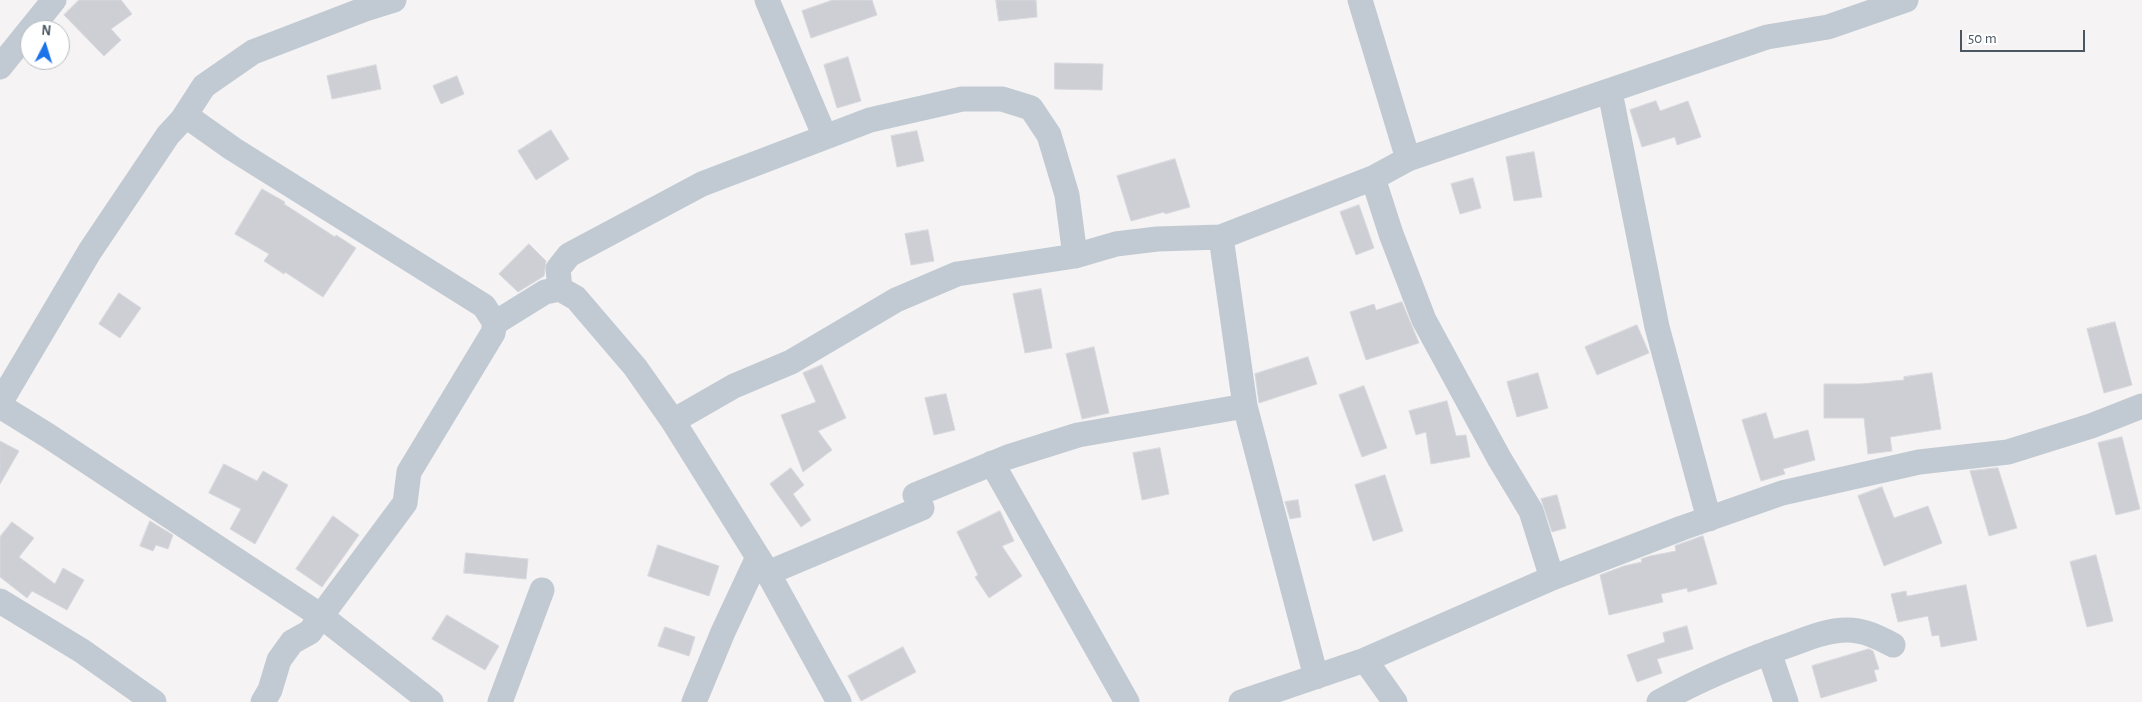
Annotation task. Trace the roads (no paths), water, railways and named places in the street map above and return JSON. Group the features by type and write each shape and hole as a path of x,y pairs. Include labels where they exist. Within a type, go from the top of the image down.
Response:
{"street":[{"path":"0,67 54,0"},
{"path":"0,402 90,251 168,135 182,120 204,86 253,52 338,9 394,0"},
{"path":"767,0 825,137"},
{"path":"1360,0 1408,159"},
{"path":"673,422 734,386 791,362 896,300 957,274 1075,256 1116,244 1157,240 1221,238 1373,178 1408,159 1610,92 1767,37 1828,27 1906,0"},
{"path":"1610,92 1657,327 1709,519"},
{"path":"560,289 558,269 569,255 702,184 870,120 962,99 1002,99 1031,108 1049,135 1067,195 1075,256"},
{"path":"182,120 192,120 233,149 484,306 495,322 493,333 408,472 405,503 310,632 292,642 279,660 270,690 263,702"},
{"path":"1373,178 1391,234 1424,320 1499,458 1531,511 1552,578"},
{"path":"1221,238 1246,406 1316,677"},
{"path":"495,322 545,292 560,289 576,298 635,367 673,422 763,565 839,702"},
{"path":"0,406 64,446 321,616 431,702"},
{"path":"694,702 722,632 763,565 918,501 992,463 1078,435 1246,406"},
{"path":"1241,702 1365,660 1552,578 1782,493 1919,462 2008,452 2091,426 2142,406"},
{"path":"992,463 1127,702"},
{"path":"500,702 542,590"},
{"path":"0,601 82,651 154,702"},
{"path":"1659,702 1769,652 1820,634 1846,630 1872,634 1893,645"},
{"path":"1769,652 1786,702"},
{"path":"1365,660 1395,702"}]}
